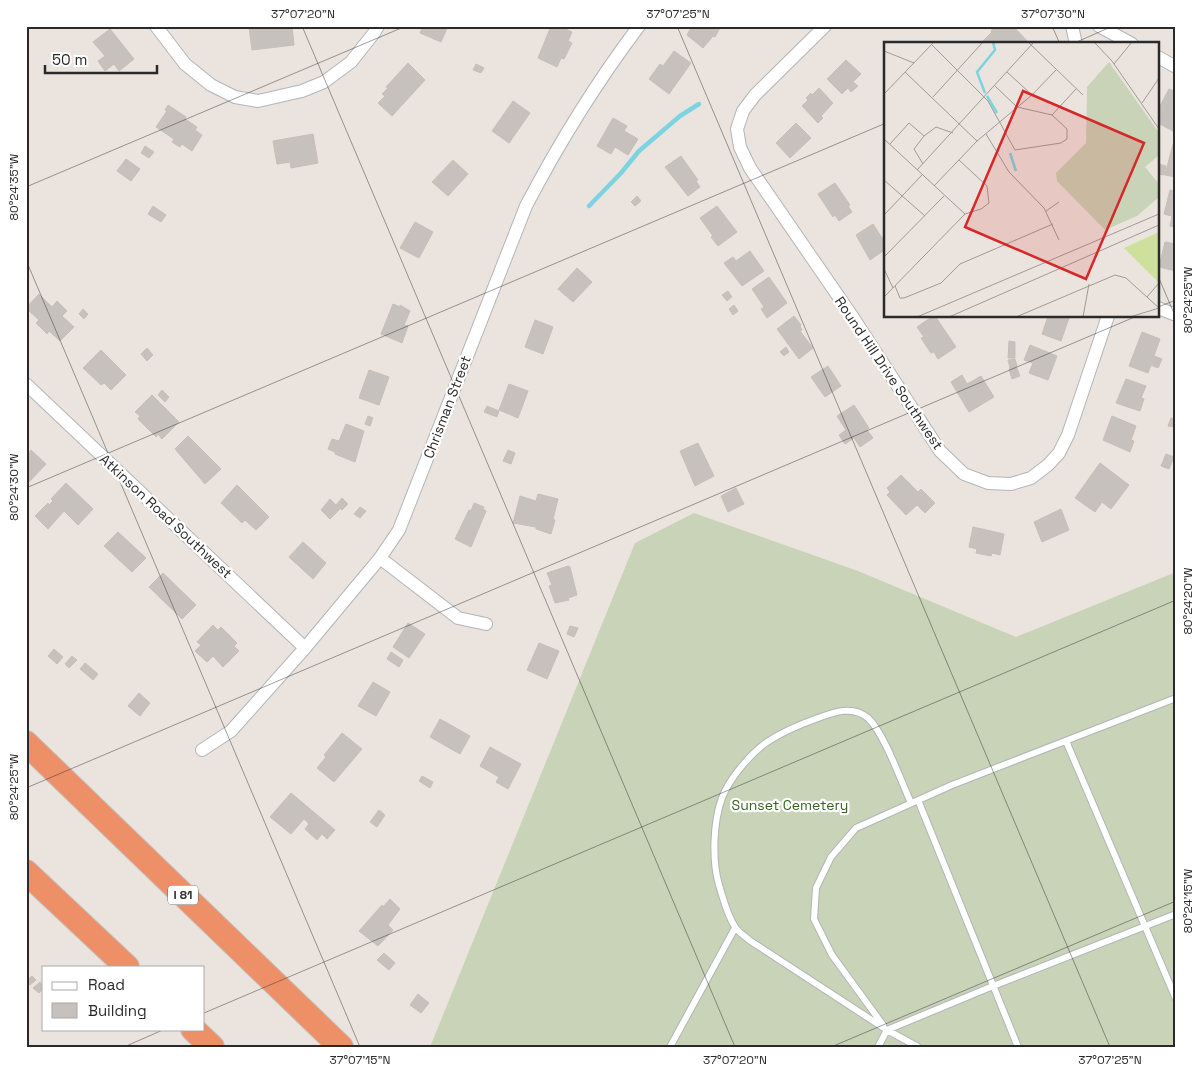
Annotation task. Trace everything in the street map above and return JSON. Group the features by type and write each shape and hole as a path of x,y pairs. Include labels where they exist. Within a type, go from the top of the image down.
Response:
{"highway":[{"name":"I 81","path":"26,743 341,1047"},
{"path":"26,872 126,966"},
{"path":"194,1030 212,1047"}],"street":[{"path":"156,26 185,64 211,85 235,97 258,101 302,91 324,82 351,62 378,26"},
{"name":"Chrisman Street","path":"202,750 231,731 305,648 380,558 399,530 526,206 552,155 614,59 639,26"},
{"name":"Round Hill Drive Southwest","path":"825,26 755,95 742,111 737,129 740,148 750,168 854,319 940,451 964,474 988,483 1011,484 1031,478 1048,465 1059,453 1068,434 1107,318"},
{"path":"1072,26 1076,42"},
{"path":"1099,26 1128,42"},
{"path":"1160,58 1176,67"},
{"path":"1160,309 1176,315"},
{"name":"Atkinson Road Southwest","path":"26,384 305,648"},
{"path":"380,558 458,618 486,624"}],"lane":[{"path":"887,1030 832,955 814,920 816,888 831,857 856,828 914,802 1176,698"},
{"path":"918,1047 887,1030 749,940 735,928 723,899 716,874 714,836 722,798 736,774 748,759 767,742 810,721 837,711 853,711 867,717 878,730 914,802 1018,1047"},
{"path":"1066,741 1176,999"},
{"path":"878,1047 887,1030 1176,914"},
{"path":"670,1047 735,928"}],"green space":[{"name":"Sunset Cemetery","path":"694,513 858,571 1016,637 1176,572 1176,1047 430,1047 635,543"}],"building":[{"path":"292,26 294,45 252,50 249,27"},
{"path":"423,26 448,26 441,42 420,33"},
{"path":"551,26 559,26 572,32 568,41 572,43 564,59 561,58 557,67 538,58"},
{"path":"692,26 721,26 715,37 713,36 703,48 687,35"},
{"path":"995,26 1013,26 1028,42 984,42"},
{"path":"110,29 134,59 119,71 114,64 105,71 98,61 105,56 93,42"},
{"path":"674,51 691,63 669,94 649,79 660,64 663,66"},
{"path":"846,60 861,74 853,82 858,86 851,92 848,88 842,94 827,79"},
{"path":"408,63 425,80 392,116 378,103 385,96 382,94 388,88 386,87"},
{"path":"476,64 484,68 481,73 473,70"},
{"path":"819,88 833,103 821,116 823,118 818,123 802,106 808,100 806,98"},
{"path":"1169,89 1176,92 1176,127 1173,131 1160,124 1160,106"},
{"path":"513,101 530,113 509,143 492,131"},
{"path":"168,105 186,117 185,119 197,127 195,130 202,135 192,151 182,144 180,147 172,142 174,139 156,127 167,111 165,110"},
{"path":"613,118 627,126 624,131 638,139 628,155 615,147 611,154 597,146"},
{"path":"796,123 811,138 790,158 776,143"},
{"path":"313,134 318,163 291,168 290,162 277,164 273,141"},
{"path":"1173,144 1176,145 1176,177 1165,175"},
{"path":"145,146 154,152 149,158 141,153"},
{"path":"681,156 698,180 696,181 700,187 688,196 665,167"},
{"path":"126,159 140,169 131,181 117,171"},
{"path":"453,160 468,174 448,196 432,182"},
{"path":"1160,164 1166,166 1164,175 1160,174"},
{"path":"835,183 850,205 848,206 852,212 839,221 835,215 833,217 818,194"},
{"path":"1170,190 1176,191 1176,227 1170,226 1172,216 1164,214"},
{"path":"637,196 641,201 635,206 631,202"},
{"path":"153,206 166,215 161,222 148,214"},
{"path":"717,206 737,232 718,246 700,218"},
{"path":"415,222 433,232 419,258 400,248"},
{"path":"873,224 884,241 884,250 870,260 856,235"},
{"path":"1165,242 1176,244 1176,271 1160,267"},
{"path":"750,251 764,271 742,286 724,263 733,257 736,261"},
{"path":"577,268 592,282 573,302 558,289"},
{"path":"769,277 787,303 767,318 761,309 764,307 752,289"},
{"path":"728,291 732,297 727,301 722,295"},
{"path":"39,294 52,307 57,301 67,311 62,316 74,327 60,341 49,331 47,334 36,323 39,320 26,308"},
{"path":"393,304 400,307 400,305 410,311 404,325 408,326 402,343 381,334"},
{"path":"734,305 738,311 733,315 729,309"},
{"path":"83,309 88,314 84,319 79,314"},
{"path":"794,316 801,325 802,330 800,331 813,348 799,359 777,329"},
{"path":"930,318 936,318 956,347 938,359 934,352 931,353 921,338 924,337 917,327"},
{"path":"1047,318 1069,318 1061,341 1042,334"},
{"path":"535,320 553,327 543,354 525,347"},
{"path":"1142,332 1160,339 1154,356 1162,359 1158,368 1151,365 1148,373 1129,366"},
{"path":"1009,341 1015,342 1015,358 1008,358"},
{"path":"1030,345 1057,356 1048,380 1029,373 1033,363 1024,360"},
{"path":"786,347 789,352 784,356 780,352"},
{"path":"147,348 153,355 147,361 141,354"},
{"path":"101,350 126,375 111,390 104,383 101,385 83,368"},
{"path":"1015,359 1017,366 1010,368 1008,360"},
{"path":"828,366 841,386 825,397 811,377"},
{"path":"1016,366 1020,376 1012,379 1009,369"},
{"path":"369,370 389,377 379,405 359,398"},
{"path":"962,375 967,384 981,376 994,397 969,412 951,382"},
{"path":"1126,379 1146,386 1141,398 1144,399 1140,411 1116,403"},
{"path":"509,384 528,391 518,418 499,410"},
{"path":"162,390 169,397 165,402 158,395"},
{"path":"152,395 179,422 162,439 158,434 156,437 138,419 140,416 135,412"},
{"path":"854,405 869,428 867,430 873,438 860,447 854,438 845,444 839,435 846,430 837,416"},
{"path":"487,406 499,411 497,417 484,412"},
{"path":"368,416 373,418 370,426 365,424"},
{"path":"1112,416 1136,426 1131,440 1134,441 1130,452 1103,440"},
{"path":"1171,418 1176,419 1174,427 1168,426"},
{"path":"346,424 364,431 355,462 328,449 332,439 339,441"},
{"path":"188,436 221,469 205,484 175,449"},
{"path":"698,443 714,476 695,486 680,451"},
{"path":"31,450 46,464 29,482 26,480 26,451 29,453"},
{"path":"508,450 515,453 511,464 503,461"},
{"path":"1166,454 1174,457 1169,469 1161,466"},
{"path":"1100,463 1129,485 1111,509 1102,502 1095,512 1075,498"},
{"path":"901,475 918,492 921,489 935,503 925,513 917,505 906,515 887,495 890,492 887,488"},
{"path":"66,483 93,509 78,525 64,511 48,529 35,516 48,503 49,505 53,501 51,499"},
{"path":"237,485 269,517 256,530 245,520 242,523 221,503"},
{"path":"736,488 744,504 728,512 721,496"},
{"path":"538,494 558,499 551,534 536,529 536,527 513,523 520,496 536,501"},
{"path":"342,498 348,504 342,510 336,505"},
{"path":"330,499 340,509 330,519 321,510"},
{"path":"474,503 484,507 483,509 486,511 471,547 455,539"},
{"path":"360,507 366,511 360,518 354,514"},
{"path":"1061,509 1069,530 1042,542 1034,522"},
{"path":"973,527 1004,534 1000,555 992,553 991,556 976,553 977,549 969,547"},
{"path":"118,532 146,558 132,572 104,546"},
{"path":"303,542 326,563 313,579 289,557"},
{"path":"570,567 577,595 568,598 569,600 555,603 549,586 552,585 547,573"},
{"path":"163,573 196,605 182,619 149,587"},
{"path":"408,623 425,634 409,658 393,647"},
{"path":"213,625 218,630 221,627 237,643 234,646 239,651 223,667 213,656 207,662 195,651 201,645 197,642"},
{"path":"570,626 578,628 574,637 567,634"},
{"path":"539,643 559,651 547,679 527,670"},
{"path":"54,649 63,657 57,664 48,656"},
{"path":"391,652 403,660 399,667 387,659"},
{"path":"72,656 77,660 69,668 65,664"},
{"path":"85,663 98,674 93,680 80,669"},
{"path":"373,682 390,692 376,716 358,706"},
{"path":"139,693 150,703 140,716 128,706"},
{"path":"440,719 470,736 460,754 430,737"},
{"path":"342,733 362,749 334,782 317,768 326,757 324,755"},
{"path":"490,747 521,764 508,789 496,782 499,777 480,766"},
{"path":"422,776 433,782 430,788 419,781"},
{"path":"291,793 335,830 327,839 322,834 317,840 305,829 309,824 304,819 291,834 270,817"},
{"path":"379,810 385,815 377,827 370,822"},
{"path":"390,899 400,909 388,925 393,930 378,946 359,931 382,905 383,907"},
{"path":"384,953 395,963 389,970 377,960"},
{"path":"32,976 36,980 30,985 26,981"},
{"path":"40,982 42,985 42,990 39,993 33,988"},
{"path":"418,994 429,1003 421,1013 410,1005"}],"waterway":[{"path":"589,206 639,151 680,116 699,104"}]}
